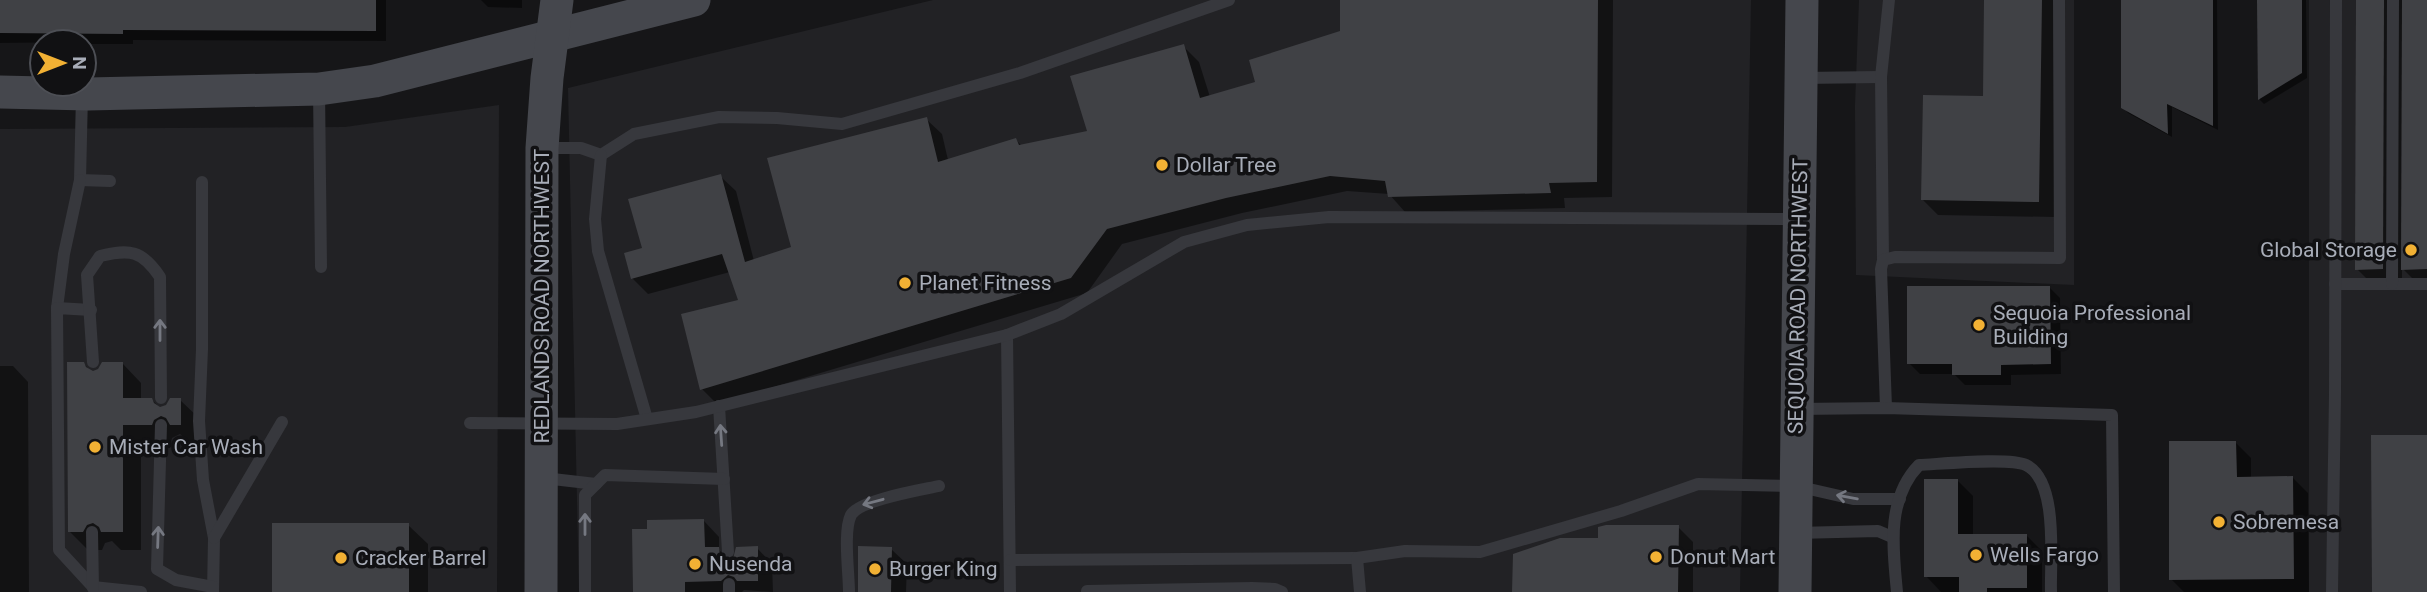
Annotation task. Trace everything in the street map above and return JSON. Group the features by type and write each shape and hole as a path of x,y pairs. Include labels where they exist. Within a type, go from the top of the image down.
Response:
{"street":[{"name":"REDLANDS ROAD NORTHWEST","path":"541,592 542,148 551,35 557,0"},
{"path":"98,94 319,89 375,81 694,0"},
{"name":"SEQUOIA ROAD NORTHWEST","path":"1795,592 1802,0"},
{"path":"0,92 28,93"}],"lane":[{"path":"601,155 634,134 719,117 778,118 842,124 1020,73 1228,0"},
{"path":"1886,408 1881,269 1881,77 1889,0"},
{"path":"1883,260 1895,257 2060,258 2059,0"},
{"path":"2332,592 2336,0"},
{"path":"2392,284 2393,0"},
{"path":"1801,78 1881,77"},
{"path":"319,89 321,267"},
{"path":"82,98 80,180 64,254 57,309 59,550 93,590 141,592"},
{"path":"542,148 581,148 601,155"},
{"path":"601,155 595,219 597,251 647,419"},
{"path":"80,180 110,181"},
{"path":"160,425 157,569 176,580 214,590 214,538 203,480 199,421 202,181"},
{"path":"470,423 617,424 719,406 1007,335 1061,314 1184,242 1247,225 1329,217 1799,219"},
{"path":"93,362 87,275 100,256 125,250 150,262 160,277 160,398"},
{"path":"2335,284 2427,284"},
{"path":"57,309 91,310"},
{"path":"1007,335 1010,592"},
{"path":"719,406 728,552"},
{"path":"1797,409 1886,408 2112,415 2115,592"},
{"path":"214,538 282,422"},
{"path":"1897,592 1892,537 1900,499 1909,475 1919,465 2024,464 2034,471 2046,489 2050,518 2051,592"},
{"path":"585,592 585,495 605,475 724,479"},
{"path":"542,478 596,484"},
{"path":"1010,560 1357,558 1405,551 1479,552 1621,511 1698,484 1796,486 1853,499 1900,499"},
{"path":"849,592 848,531 852,514 863,505 939,486"},
{"path":"1796,533 1878,531 1892,537"},
{"path":"92,532 93,590"},
{"path":"1357,558 1360,592"},
{"path":"1087,591 1252,587 1282,592"}],"shaded area":[{"path":"933,0 1751,0 1740,592 579,592 568,88"},
{"path":"1859,0 2074,0 2074,285 1856,275 1855,105"},
{"path":"2309,0 2427,0 2427,592 2309,592"},
{"path":"499,105 497,592 0,592 0,129 345,127"}],"building":[{"path":"0,0 376,0 376,31 123,30 123,34 98,34 98,28 28,28 28,33 0,33"},
{"path":"1340,0 1598,0 1597,182 1549,183 1551,193 1388,197 1385,181 1330,176 1226,198 1107,229 1071,278 700,390 681,314 738,300 722,254 631,279 624,253 642,248 628,199 721,174 745,262 791,247 767,158 927,117 938,162 1016,138 1019,145 1087,131 1070,76 1184,44 1200,98 1255,82 1249,60 1340,31"},
{"path":"1984,0 2042,0 2039,202 1921,200 1923,95 1983,96"},
{"path":"2121,0 2213,0 2213,126 2167,104 2168,134 2121,108"},
{"path":"2257,0 2302,0 2302,73 2258,100"},
{"path":"2356,0 2384,0 2383,269 2355,270"},
{"path":"2402,0 2427,0 2427,269 2401,270"},
{"name":"Sequoia Professional Building","path":"1907,286 2050,286 2051,364 2001,365 2001,375 1952,375 1952,364 1907,364"},
{"name":"Mister Car Wash","path":"67,362 84,362 86,367 93,371 98,369 102,362 123,362 123,398 152,398 160,407 166,405 170,398 181,398 181,425 170,425 166,418 161,416 154,420 152,425 123,425 123,532 101,532 93,523 87,525 83,532 68,532"},
{"path":"2371,435 2427,435 2427,592 2372,592"},
{"path":"2169,441 2236,441 2237,477 2293,476 2294,579 2169,580"},
{"name":"Wells Fargo","path":"1924,479 1958,479 1958,534 2027,534 2027,588 1987,588 1987,592 1959,592 1959,577 1924,577"},
{"name":"Nusenda","path":"704,519 705,547 719,547 720,556 724,559 733,559 736,547 758,546 758,581 737,581 728,575 721,581 685,582 685,592 633,592 632,529 647,529 647,520"},
{"name":"Cracker Barrel","path":"272,523 409,523 409,592 272,592"},
{"path":"1679,525 1678,592 1512,592 1513,554 1560,538 1598,538 1598,527"},
{"name":"Burger King","path":"858,546 892,547 891,592 858,592"}],"place":[{"name":"Dollar Tree","path":"1162,165"},
{"name":"Global Storage","path":"2411,250"},
{"name":"Planet Fitness","path":"905,283"},
{"name":"Sequoia Professional Building","path":"1979,325"},
{"name":"Mister Car Wash","path":"95,447"},
{"name":"Sobremesa","path":"2219,522"},
{"name":"Wells Fargo","path":"1976,555"},
{"name":"Donut Mart","path":"1656,557"},
{"name":"Cracker Barrel","path":"341,558"},
{"name":"Nusenda","path":"695,564"},
{"name":"Burger King","path":"875,569"}]}
